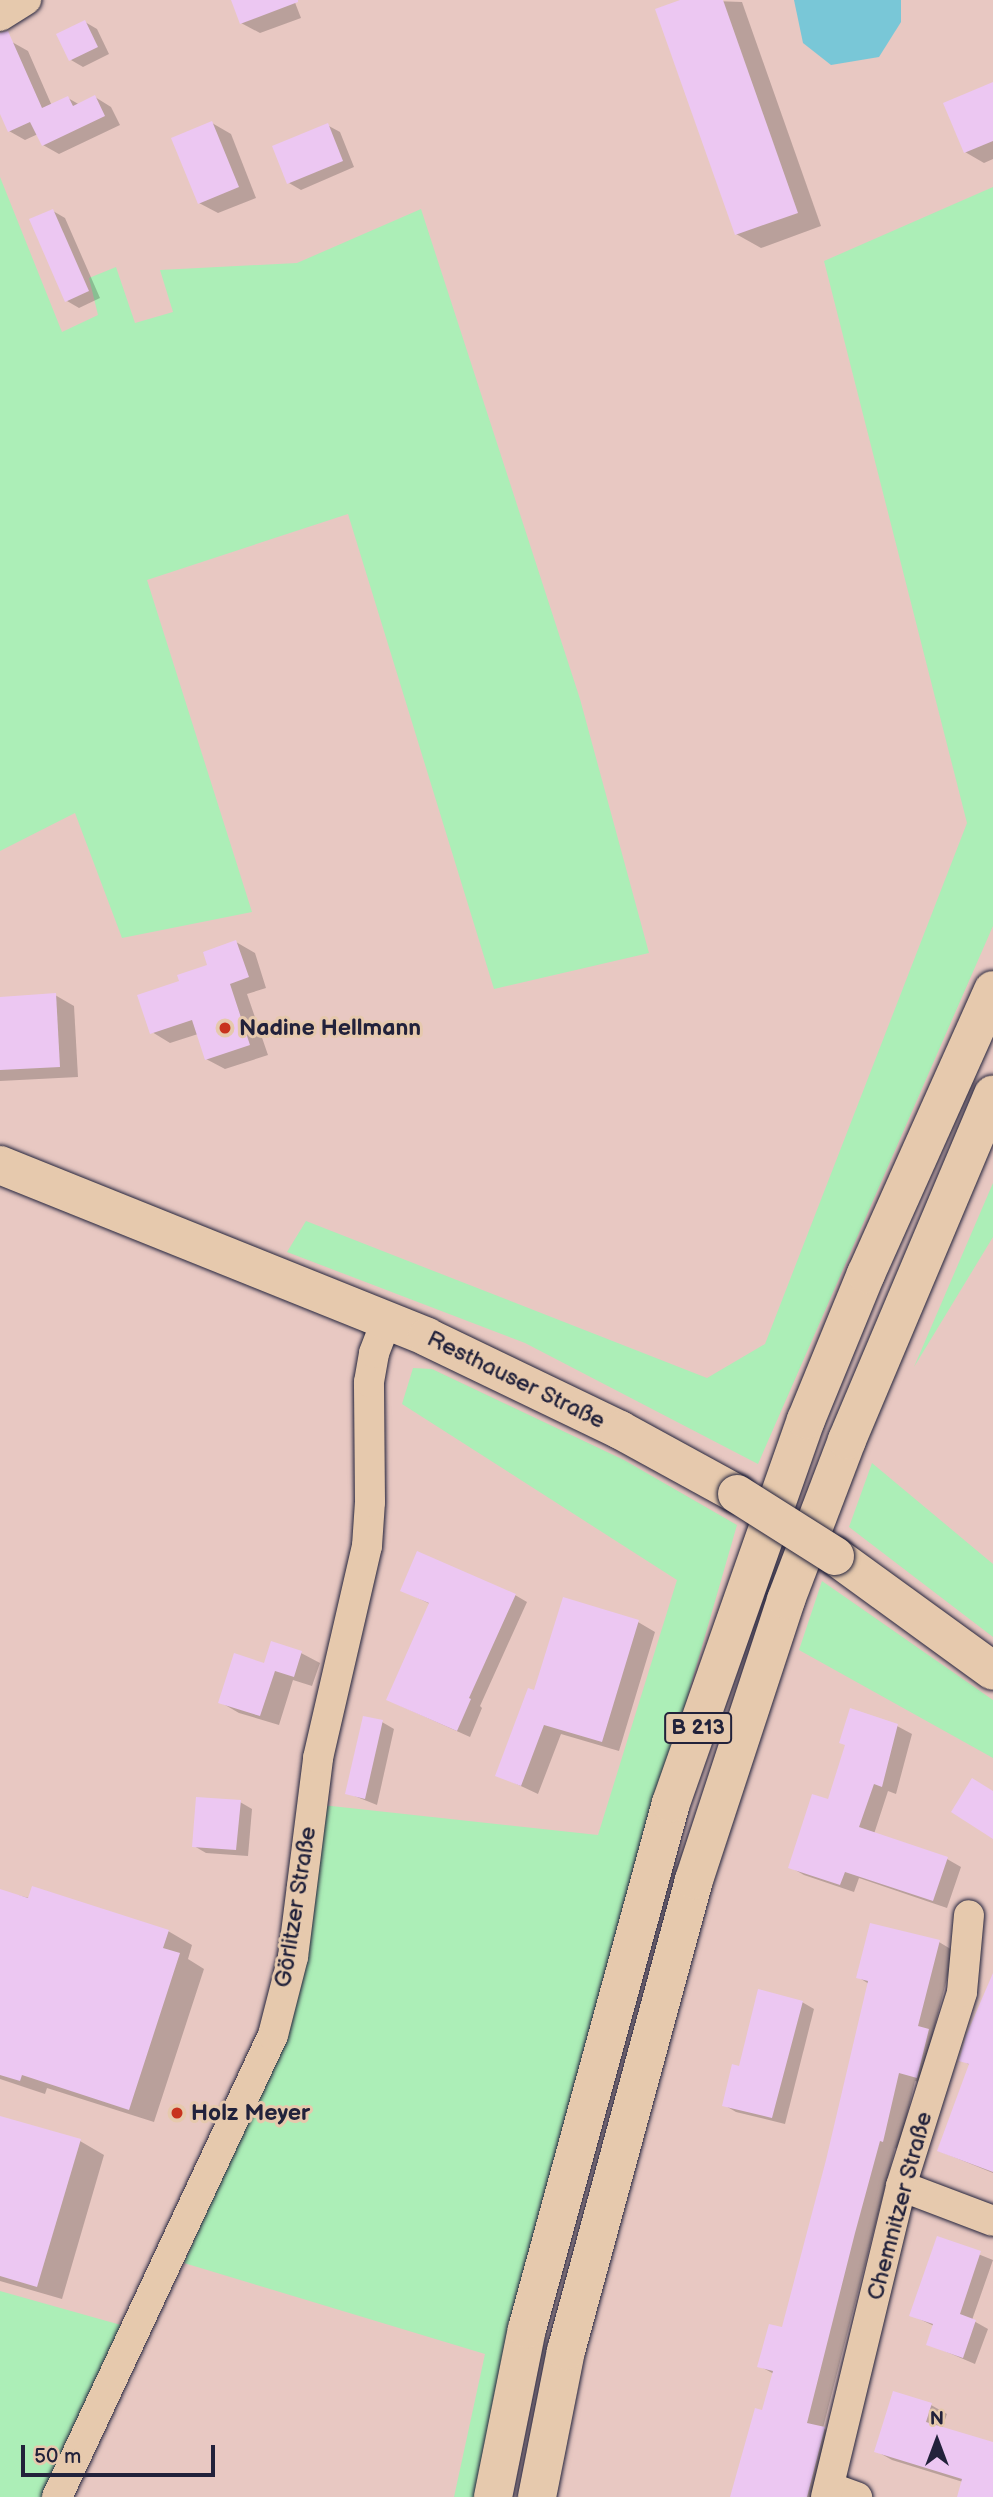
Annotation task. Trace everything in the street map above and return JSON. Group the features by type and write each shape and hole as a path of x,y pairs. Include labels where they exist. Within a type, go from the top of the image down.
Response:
{"main road":[{"name":"B 213","path":"493,2497 527,2329 671,1803 806,1420 866,1274 993,989"},
{"name":"B 213","path":"537,2497 566,2351 702,1854 786,1600 842,1452 993,1095"},
{"name":"Resthauser Straße","path":"0,1166 387,1319 620,1430 737,1494 835,1556 993,1671"}],"street":[{"path":"0,16 26,0"},
{"name":"Görlitzer Straße","path":"57,2497 273,2035 293,1958 318,1758 367,1546 370,1502 369,1382 374,1353 387,1319"},
{"name":"Chemnitzer Straße","path":"837,2494 901,2186 962,1992 970,1915"},
{"path":"901,2186 993,2221"}],"green space":[{"path":"0,177 62,332 98,315 89,278 116,267 135,323 173,312 160,270 297,263 421,209 580,699 649,953 494,989 348,514 147,580 252,912 122,938 75,813 0,851"},
{"path":"993,187 993,926 758,1464 525,1343 287,1252 306,1221 707,1378 765,1344 967,823 824,261"},
{"path":"993,1183 993,1237 914,1367"},
{"path":"413,1368 432,1369 624,1460 737,1525 658,1799 479,2497 454,2497 485,2354 184,2263 285,2035 322,1805 598,1835 677,1580 402,1404"},
{"path":"872,1463 993,1564 993,1637 849,1527"},
{"path":"822,1581 993,1700 993,1758 799,1650"},
{"path":"0,2291 128,2327 45,2497 0,2497"}],"water":[{"path":"794,0 901,0 901,22 879,57 831,65 803,43"}],"building":[{"path":"231,0 298,0 298,2 240,24"},
{"path":"680,0 723,0 798,213 735,235 655,9"},
{"path":"85,20 98,47 69,61 56,34"},
{"path":"8,31 42,108 68,96 73,106 95,95 105,116 42,146 30,122 8,132 0,114 0,33"},
{"path":"993,82 993,141 964,153 943,103"},
{"path":"212,121 239,187 198,204 171,138"},
{"path":"328,123 343,161 287,184 272,146"},
{"path":"53,209 89,291 65,302 29,219"},
{"path":"236,940 249,977 230,984 250,1045 205,1060 192,1020 150,1034 137,995 179,981 177,975 207,965 203,952"},
{"path":"56,993 60,1067 0,1070 0,997"},
{"path":"417,1551 516,1594 457,1731 386,1700 429,1603 400,1591"},
{"path":"563,1597 639,1620 602,1742 544,1725 521,1786 495,1776 528,1688 534,1690"},
{"path":"271,1641 302,1651 294,1677 275,1671 260,1716 218,1703 234,1653 264,1663"},
{"path":"850,1708 898,1724 882,1787 874,1784 859,1827 948,1857 933,1901 845,1872 840,1885 788,1868 812,1794 828,1799 845,1745 839,1743"},
{"path":"363,1716 383,1720 365,1799 345,1794"},
{"path":"972,1778 993,1791 993,1839 951,1812"},
{"path":"196,1797 241,1800 236,1850 192,1847"},
{"path":"32,1886 169,1930 163,1948 180,1953 129,2110 22,2075 20,2081 0,2075 0,1889 28,1898"},
{"path":"870,1923 940,1940 918,2026 929,2029 917,2078 899,2073 883,2142 880,2141 855,2233 807,2423 825,2427 807,2497 730,2497 755,2408 762,2410 773,2371 757,2367 769,2324 782,2327 826,2160 868,1981 856,1978"},
{"path":"993,1973 993,2172 937,2151 969,2064 959,2061 966,2036"},
{"path":"758,1989 803,2001 772,2118 722,2106 732,2064 739,2066"},
{"path":"0,2116 81,2139 37,2287 0,2276"},
{"path":"937,2236 981,2251 960,2314 976,2320 963,2358 926,2345 933,2324 909,2316"},
{"path":"893,2391 932,2403 926,2422 993,2442 993,2497 957,2497 962,2479 874,2452"}],"place":[{"name":"Nadine Hellmann","path":"225,1028"},
{"name":"Holz Meyer","path":"177,2113"}]}
